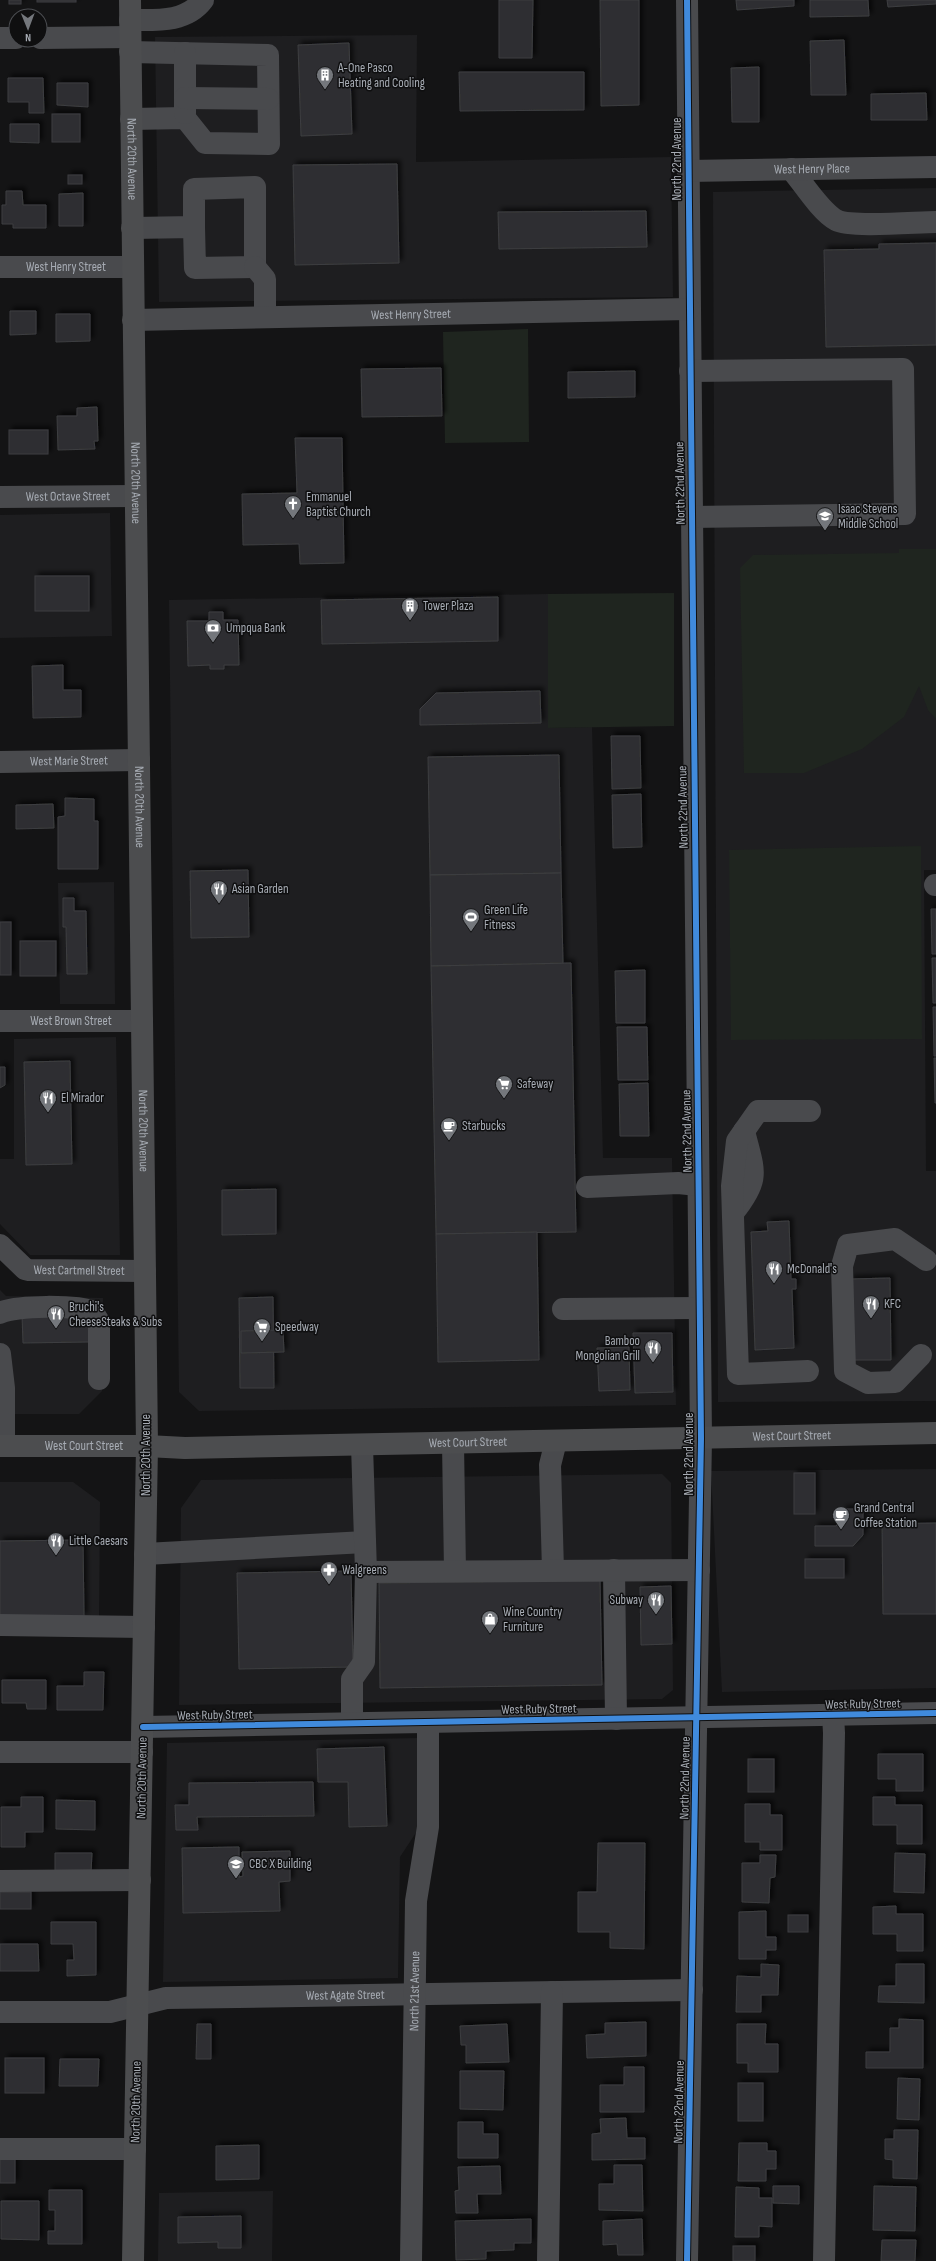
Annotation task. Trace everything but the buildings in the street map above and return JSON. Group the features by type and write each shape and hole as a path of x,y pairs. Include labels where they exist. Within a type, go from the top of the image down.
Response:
{"main road":[{"name":"North 20th Avenue","path":"130,27 147,1446 133,2261"},
{"name":"West Court Street","path":"2,1446 147,1446 185,1448 936,1433"}],"street":[{"path":"48,37 130,27 176,18 195,8 203,0"},
{"name":"North 22nd Avenue","path":"687,0 701,1438 687,2261"},
{"path":"130,27 185,53 268,54 270,144 205,143 185,108 185,53"},
{"path":"131,119 185,108 268,98"},
{"name":"West Henry Place","path":"688,171 936,167"},
{"path":"792,169 827,212 836,220 850,223 936,222"},
{"path":"255,267 195,268 194,189 255,187 255,267 265,279 265,317"},
{"path":"132,228 194,227"},
{"name":"West Henry Street","path":"0,267 132,266"},
{"name":"West Henry Street","path":"133,320 689,309"},
{"path":"690,371 903,368 905,514 691,517"},
{"name":"West Octave Street","path":"0,497 135,496"},
{"name":"West Marie Street","path":"0,762 139,760"},
{"name":"West Brown Street","path":"0,1021 142,1021"},
{"path":"808,1371 738,1374 733,1213 748,1194 754,1171 744,1131 758,1111 810,1110"},
{"path":"587,1187 678,1183 698,1185"},
{"path":"921,1355 895,1382 868,1383 845,1370 842,1266 848,1245 895,1239 926,1260"},
{"name":"West Cartmell Street","path":"4,1257 30,1270 145,1271"},
{"path":"0,1313 13,1308 80,1308 93,1312 99,1322 99,1379"},
{"path":"563,1308 699,1308"},
{"path":"0,1354 4,1388 2,1446"},
{"path":"553,1570 550,1465 556,1441"},
{"path":"453,1443 455,1571"},
{"path":"352,1724 352,1680 364,1662 366,1572 362,1445"},
{"path":"146,1554 365,1542"},
{"path":"614,1570 616,1719"},
{"path":"366,1572 699,1570"},
{"path":"0,1625 144,1627"},
{"name":"West Ruby Street","path":"143,1727 936,1713"},
{"path":"824,2261 834,1741 833,1715"},
{"name":"North 21st Avenue","path":"411,2261 416,1901 428,1827 428,1722"},
{"path":"0,1752 142,1752"},
{"path":"0,1881 140,1880"},
{"name":"West Agate Street","path":"0,2012 110,2012 166,1998 692,1990"},
{"path":"548,2261 552,1992"},
{"path":"0,2149 135,2149"}],"shaded area":[{"path":"417,35 416,162 671,157 673,297 159,302 155,37"},
{"name":"Isaac Stevens Middle School","path":"936,188 936,870 924,870 926,1171 936,1171 936,1401 718,1402 713,192"},
{"path":"528,329 529,442 445,443 443,332"},
{"path":"110,513 112,636 0,638 0,515"},
{"path":"899,549 936,549 936,719 928,710 919,686 904,717 862,749 804,773 744,773 740,568 753,555 899,553"},
{"path":"674,593 674,726 548,728 548,594"},
{"path":"548,594 548,728 592,727 603,1158 672,1158 676,1405 199,1411 179,1392 169,600"},
{"path":"921,846 922,1039 731,1040 729,850"},
{"path":"114,882 115,1004 60,1004 58,883"},
{"path":"116,1037 120,1255 30,1255 0,1224 0,1159 14,1159 14,1039"},
{"path":"0,1290 6,1296 103,1298 102,1391 79,1414 0,1414"},
{"path":"936,1469 936,1688 722,1692 711,1471"},
{"path":"662,1474 671,1483 673,1690 662,1699 179,1705 181,1508 201,1480"},
{"path":"0,1482 73,1482 100,1502 99,1621 0,1620"},
{"path":"419,1738 419,1828 400,1857 398,1978 163,1982 167,1743"},
{"path":"273,2191 272,2261 158,2261 159,2193"}],"cycle path":[{"path":"687,0 701,1438 687,2261"},
{"path":"143,1727 936,1713"}],"place":[{"name":"A-One Pasco Heating and Cooling","path":"325,90"},
{"name":"Emmanuel Baptist Church","path":"293,519"},
{"name":"Isaac Stevens Middle School","path":"825,531"},
{"name":"Tower Plaza","path":"410,621"},
{"name":"Umpqua Bank","path":"213,643"},
{"name":"Asian Garden","path":"219,904"},
{"name":"Green Life Fitness","path":"471,932"},
{"name":"Safeway","path":"504,1099"},
{"name":"El Mirador","path":"48,1113"},
{"name":"Starbucks","path":"449,1141"},
{"name":"McDonald's","path":"774,1284"},
{"name":"KFC","path":"871,1319"},
{"name":"Bruchi's CheeseSteaks & Subs","path":"56,1329"},
{"name":"Speedway","path":"262,1342"},
{"name":"Bamboo Mongolian Grill","path":"653,1363"},
{"name":"Grand Central Coffee Station","path":"841,1530"},
{"name":"Little Caesars","path":"56,1556"},
{"name":"Walgreens","path":"329,1585"},
{"name":"Subway","path":"656,1615"},
{"name":"Wine Country Furniture","path":"490,1634"},
{"name":"CBC X Building","path":"236,1879"}]}
